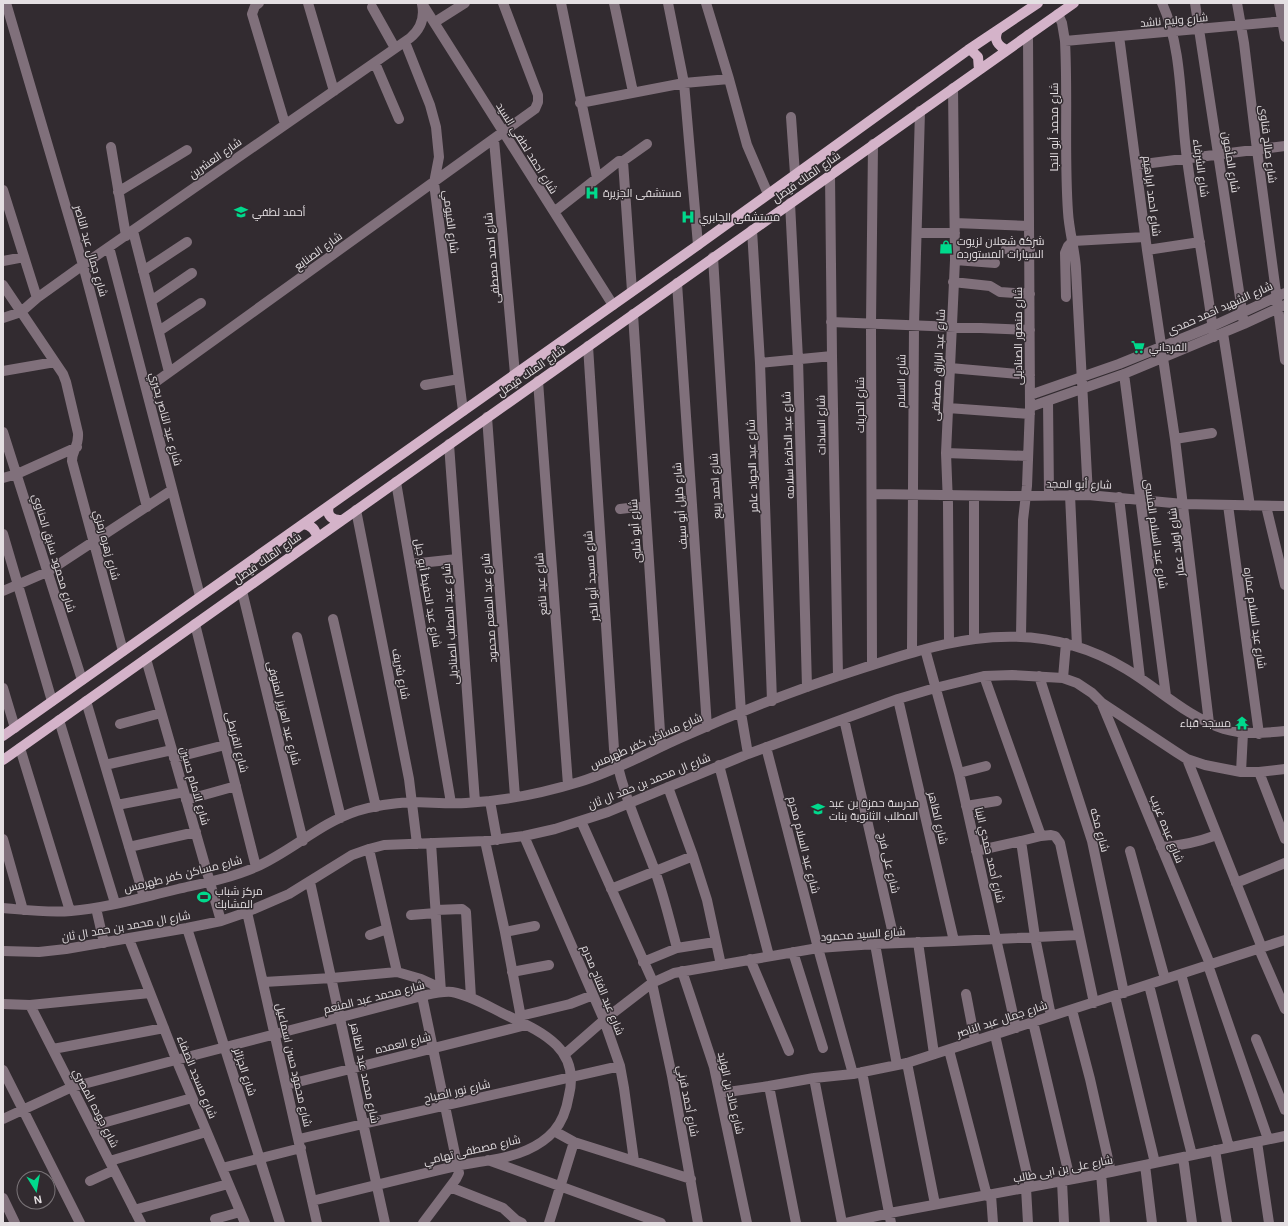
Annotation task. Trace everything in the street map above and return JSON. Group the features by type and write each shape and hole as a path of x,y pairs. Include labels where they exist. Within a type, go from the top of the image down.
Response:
{"main road":[{"name":"شارع الملك فيصل","path":"3,736 698,245 968,50 1038,3"},
{"name":"شارع الملك فيصل","path":"3,760 1074,3"},
{"path":"998,30 996,34 997,42 1007,50"},
{"path":"968,50 978,57 980,70"},
{"path":"329,506 328,510 330,517 334,520 342,520"},
{"path":"302,524 307,524 314,529 317,538"}],"street":[{"name":"شارع جمال عبد الناصر","path":"6,3 83,265 147,507"},
{"path":"308,3 334,90"},
{"path":"434,22 465,3"},
{"name":"شارع الصنايع","path":"146,389 494,140 535,109 538,102 538,95 503,3"},
{"path":"561,3 580,103 597,178"},
{"path":"614,3 633,92"},
{"path":"668,3 684,83 698,245"},
{"path":"706,3 747,145 768,194"},
{"name":"شارع الشرفاء","path":"1162,3 1173,32 1177,54 1187,159 1213,326 1219,335 1250,506"},
{"name":"شارع المأمون","path":"1195,3 1244,324"},
{"name":"شارع صالح قناوى","path":"1237,3 1242,26 1257,150 1281,295 1285,360"},
{"path":"1279,3 1284,21 1285,37"},
{"path":"257,4 252,14 285,124"},
{"name":"شارع العشرين","path":"3,318 21,312 37,298 83,265 405,42 414,35 420,26 423,15 422,4"},
{"name":"شارع احمد لطفي السيد","path":"422,4 613,305"},
{"path":"372,7 395,48"},
{"name":"شارع محمد أبو النجا","path":"1058,14 1062,23 1065,41 1065,161 1068,214 1075,260 1088,495"},
{"name":"شارع وليم ناشد","path":"1065,41 1199,30 1284,21"},
{"name":"شارع منصور الصناديلى","path":"1021,636 1023,520 1030,411 1028,35"},
{"name":"شارع احمد ابراهيم","path":"1118,36 1162,359"},
{"name":"شارع الفيومي","path":"405,42 430,105 436,127 439,157 434,182 463,411"},
{"path":"375,63 399,119"},
{"path":"580,103 684,83 729,79"},
{"name":"شارع عبد الرازق مصطفى","path":"948,643 948,495 946,453 955,260 953,88"},
{"name":"شارع السلام","path":"912,652 914,325 920,111"},
{"path":"791,117 795,174"},
{"name":"شارع احمد مصطفى","path":"494,140 515,374"},
{"path":"554,212 620,161 623,161 647,144"},
{"name":"شارع الحريات","path":"872,665 871,324 873,144"},
{"path":"1136,165 1285,146"},
{"path":"110,147 118,192 130,233 144,271 169,372"},
{"path":"118,192 187,150"},
{"path":"623,161 632,291"},
{"name":"شارع السادات","path":"830,174 831,322 838,676"},
{"path":"3,190 37,298"},
{"name":"شارع عبد الحافظ سلامه","path":"790,203 798,359 807,687"},
{"path":"917,233 955,228 1030,226"},
{"name":"شارع عبد الجواد عامر","path":"752,230 760,363 772,701"},
{"path":"1066,297 1066,253 1068,246 1073,241 1145,237"},
{"path":"144,271 187,242"},
{"path":"1147,250 1200,242"},
{"name":"شارع عبد الناصر بحيري","path":"109,247 200,596"},
{"path":"1006,249 1030,250"},
{"path":"3,261 24,257"},
{"name":"شارع احمد ربيع","path":"713,257 741,713 748,754"},
{"path":"955,260 996,263"},
{"path":"151,301 192,273"},
{"path":"953,282 990,286 1000,292 1030,294"},
{"name":"شارع خليل أبو سيف","path":"677,283 707,727"},
{"name":"شارع زهره رمزي","path":"3,285 55,362 66,382 78,433 77,447 74,451 72,461 123,651"},
{"name":"شارع الشهيد احمد حمدى","path":"1030,396 1120,364 1213,326 1281,295"},
{"path":"159,332 202,303"},
{"path":"948,408 1030,411 1048,401 1162,359 1281,307"},
{"name":"شارع أبو شلبى","path":"633,314 661,747"},
{"path":"831,322 1030,330"},
{"name":"شارع مسجد أبو الخير","path":"588,346 613,739 618,767 628,804 655,872 677,948"},
{"path":"760,363 832,356"},
{"name":"شارع اولاد عمار","path":"1162,359 1175,439 1209,723"},
{"path":"3,371 55,362"},
{"path":"950,368 1030,375"},
{"name":"شارع عبد السلام المنسى","path":"1124,374 1166,696"},
{"path":"425,385 459,379"},
{"name":"شارع عيد نافع","path":"538,381 568,785"},
{"path":"1048,401 1049,495"},
{"name":"شارع عبد المنعم محمود","path":"487,417 515,797"},
{"name":"شارع محمود سابق الحناوي","path":"3,432 82,680"},
{"path":"1175,439 1212,433"},
{"name":"شارع عبد المطلب الصناديلى","path":"449,444 475,802"},
{"path":"3,478 17,474 77,447"},
{"path":"946,453 1028,456"},
{"name":"شارع عبد الحفيظ أبو جبل","path":"396,482 450,803"},
{"path":"3,591 47,572 172,490"},
{"name":"شارع أبو المجد","path":"872,494 974,496 1088,495 1183,504 1285,506"},
{"path":"1070,495 1077,646"},
{"path":"974,496 974,639"},
{"path":"1119,497 1140,678"},
{"name":"شارع عبد السلام عماره","path":"1228,505 1259,734"},
{"path":"620,509 646,506"},
{"path":"1266,506 1285,585"},
{"name":"شارع شريف","path":"356,510 410,779 417,844"},
{"path":"3,534 52,701"},
{"path":"411,564 457,559"},
{"name":"شارع عبد العزيز المنوفى","path":"242,591 303,841"},
{"path":"333,619 376,807"},
{"name":"شارع القريطى","path":"195,624 256,867"},
{"name":"شارع مساكن كفر طهرمس","path":"3,908 54,912 96,908 210,882 256,867 303,841 327,825 358,811 412,802 450,803 490,801 568,785 618,767 707,727 807,687 912,652 948,643 974,639 997,636 1021,636 1044,638 1077,646 1110,660 1209,723 1226,730 1243,733 1259,734 1285,732"},
{"path":"297,637 341,818"},
{"path":"1063,678 1066,643"},
{"name":"شارع أحمد حمدي البنا","path":"925,649 959,773 1016,1028"},
{"name":"شارع الامام حسين","path":"146,659 221,921"},
{"path":"984,676 1041,836"},
{"name":"شارع ال محمد بن حمد ال ثان","path":"3,951 39,952 66,949 129,939 221,921 247,912 289,894 352,856 384,845 485,842 524,836 581,822 766,747 898,699 984,676 1039,676 1063,678 1077,683 1092,693 1102,703 1187,758 1205,765 1241,772 1259,772 1285,769"},
{"name":"شارع مكه","path":"1039,676 1092,841 1150,1164 1152,1223"},
{"path":"3,688 15,728"},
{"name":"شارع الطاهر","path":"898,699 954,941"},
{"path":"86,701 144,897"},
{"name":"شارع عبده غريب","path":"1102,703 1209,965 1268,1139"},
{"path":"120,724 161,713"},
{"name":"شارع على فرج","path":"844,719 895,943"},
{"path":"59,720 115,903"},
{"path":"1241,772 1243,733"},
{"path":"105,765 225,744"},
{"name":"شارع عبد السلام محرم","path":"766,747 818,948 857,1073 890,1218"},
{"path":"20,748 70,911"},
{"path":"1187,758 1285,1009"},
{"path":"719,766 769,956"},
{"path":"959,773 986,766"},
{"path":"1259,772 1285,839"},
{"path":"116,805 185,796 236,786"},
{"path":"668,786 707,900 720,964"},
{"path":"490,801 497,840"},
{"path":"966,806 997,801"},
{"name":"شارع أحمد قرني","path":"581,822 612,889 652,983 672,1076 698,1223"},
{"path":"129,847 196,832"},
{"path":"1161,847 1180,846 1199,842 1216,835"},
{"name":"شارع عبد الفتاح محرم","path":"524,836 604,1020 620,1066 634,1161"},
{"path":"976,851 1021,842 1041,836 1055,836 1060,843 1094,1003"},
{"path":"3,839 23,910"},
{"path":"485,842 523,1021"},
{"path":"1021,842 1035,937 1051,1016"},
{"path":"431,843 441,992"},
{"path":"369,849 396,972"},
{"path":"1130,851 1165,979"},
{"path":"612,889 693,856"},
{"path":"1236,884 1285,863"},
{"name":"شارع محمد عبد الظاهر","path":"310,882 385,1223"},
{"path":"96,908 104,943"},
{"path":"411,915 462,909 466,912 471,998"},
{"name":"شارع محمود حسن اسماعيل","path":"247,912 264,982 317,1223"},
{"path":"505,932 535,926"},
{"name":"شارع الجزائر","path":"187,928 280,1223"},
{"path":"370,935 387,929"},
{"name":"شارع السيد محمود","path":"564,1055 604,1020 652,983 682,971 818,948 1079,935"},
{"name":"شارع مسجد الصفاء","path":"129,939 176,1059 244,1223"},
{"name":"شارع جمال عبد الناصر","path":"720,1093 814,1078 857,1073 902,1064 1285,940"},
{"path":"643,962 677,948 715,942"},
{"path":"918,942 934,1054"},
{"path":"875,944 935,1204"},
{"path":"793,952 823,1048"},
{"path":"750,959 789,1051"},
{"path":"512,972 548,965"},
{"name":"شارع خالد بن الوليد","path":"682,971 707,1041 720,1093 747,1223"},
{"path":"264,982 396,972 421,979 432,984 441,992"},
{"path":"1181,974 1229,1147"},
{"path":"1149,985 1188,1156 1192,1223"},
{"name":"شارع محمد عبد المنعم","path":"3,1119 72,1087 441,992 452,992 471,998 523,1021 549,1038 564,1055"},
{"path":"3,1004 30,1005 150,993"},
{"path":"966,994 975,1041"},
{"name":"شارع العمده","path":"286,1085 433,1048 523,1021 593,995"},
{"path":"422,996 459,1169 458,1176 423,1223"},
{"name":"شارع جوده المصري","path":"30,1005 141,1223"},
{"path":"1072,1010 1090,1079 1106,1173 1105,1223"},
{"path":"1033,1022 1066,1180 1064,1223"},
{"path":"53,1049 164,1028"},
{"path":"995,1035 1028,1188 1028,1223"},
{"path":"1256,1039 1285,1110"},
{"path":"949,1050 989,1195 992,1223"},
{"name":"شارع مصطفى تهامي","path":"312,1201 527,1150 554,1131 567,1106 570,1092 570,1077 569,1068 564,1055"},
{"name":"شارع نور الصباح","path":"222,1168 260,1158 363,1124 620,1066"},
{"path":"3,1070 80,1223"},
{"path":"814,1078 842,1223"},
{"path":"769,1086 796,1223"},
{"path":"92,1126 192,1098"},
{"path":"554,1131 574,1142 691,1179"},
{"path":"90,1181 112,1165 206,1132"},
{"name":"شارع على بن ابى طالب","path":"852,1222 890,1218 935,1204 1106,1173 1285,1136"},
{"path":"549,1223 574,1142"},
{"path":"1257,1142 1270,1223"},
{"path":"1215,1150 1227,1223"},
{"path":"488,1160 661,1223"},
{"path":"134,1210 228,1184"},
{"path":"450,1187 503,1208 516,1220 522,1223"},
{"path":"3,1198 15,1223"},
{"path":"215,1219 240,1212"}],"place":[{"name":"مستشفى الجزيرة","path":"592,193"},
{"name":"أحمد لطفي","path":"241,212"},
{"name":"مستشفى الجابري","path":"688,217"},
{"name":"شركة شعلان لزيوت السيارات المستورده","path":"946,247"},
{"name":"الفرجاني","path":"1138,347"},
{"name":"مسجد قباء","path":"1242,723"},
{"name":"مدرسة حمزة بن عبد المطلب الثانوية بنات","path":"818,809"},
{"name":"مركز شباب المشابك","path":"204,897"}]}
